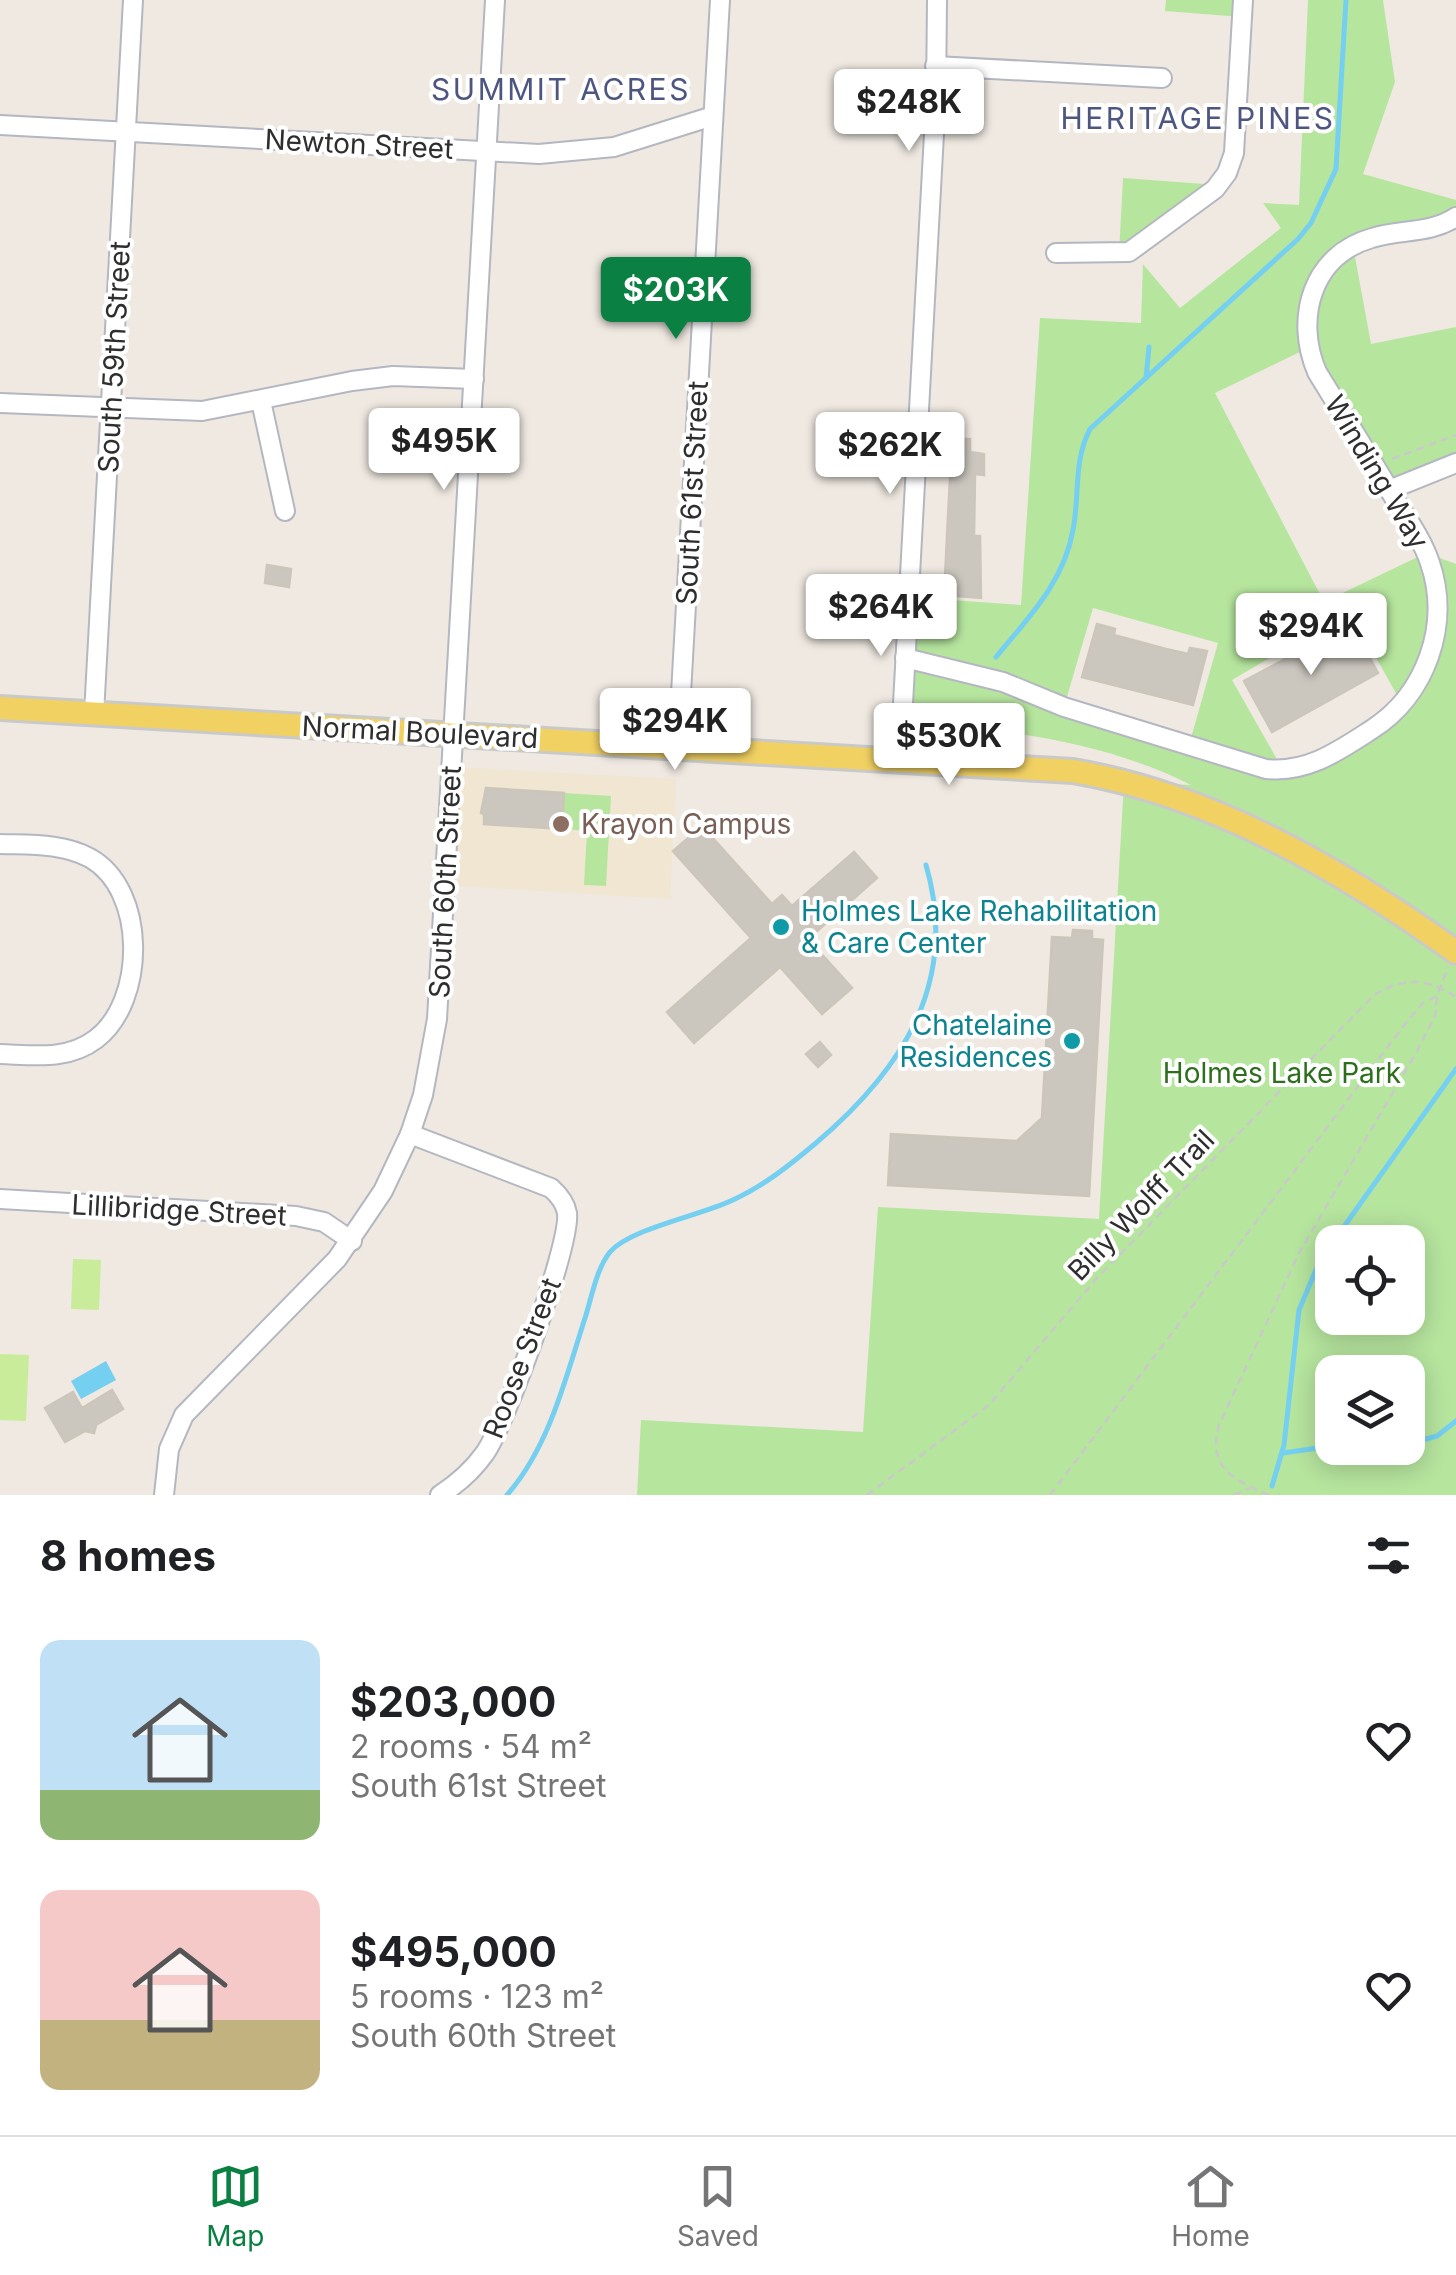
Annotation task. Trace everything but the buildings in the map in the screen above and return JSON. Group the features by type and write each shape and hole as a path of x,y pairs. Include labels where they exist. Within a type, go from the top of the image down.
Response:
{"main road":[{"name":"Normal Boulevard","path":"0,708 1053,768 1094,774 1151,790 1320,863 1376,896 1456,952"}],"street":[{"name":"South 59th Street","path":"94,714 134,0"},
{"name":"South 60th Street","path":"164,1495 169,1448 184,1414 322,1276 352,1240 383,1191 410,1134 428,1077 435,1038 454,734 494,0"},
{"name":"South 61st Street","path":"678,747 720,0"},
{"path":"900,760 928,253 937,0"},
{"path":"1056,252 1129,252 1224,179 1234,153 1243,0"},
{"path":"935,66 1162,78"},
{"name":"Newton Street","path":"0,124 539,154 614,147 713,116"},
{"name":"Winding Way","path":"905,658 1004,682 1064,708 1266,768 1300,768 1332,754 1394,713 1416,685 1431,654 1438,608 1436,584 1422,544 1309,354 1308,304 1324,270 1352,246 1379,236 1435,228 1456,217"},
{"path":"0,403 202,410 393,376 474,378"},
{"path":"261,401 285,512"},
{"path":"1389,490 1456,463"},
{"path":"0,844 61,847 99,864 112,876 128,904 131,955 125,999 117,1016 96,1040 62,1054 0,1054"},
{"name":"Roose Street","path":"410,1134 539,1182 563,1201 567,1216 562,1251 501,1425 477,1464 440,1495"},
{"name":"Lillibridge Street","path":"0,1199 303,1217 324,1222 352,1240"}],"path":[{"path":"1374,465 1456,435"},
{"name":"Billy Wolff Trail","path":"867,1495 968,1424 989,1404 1097,1278 1374,996 1408,981 1441,987"},
{"path":"1269,1495 1230,1474 1218,1461 1218,1425 1278,1292 1435,1016 1441,987 1456,997"},
{"path":"1058,1495 1051,1494 1408,1020 1437,996"},
{"path":"1234,1495 1251,1487"}],"shaded area":[{"name":"Krayon Campus","path":"452,767 676,779 670,899 445,885"}],"green space":[{"path":"1166,0 1243,0 1242,17 1165,11"},
{"name":"Holmes Lake Park","path":"1308,0 1383,0 1395,82 1363,174 1456,200 1456,217 1353,246 1371,344 1456,327 1456,463 1389,490 1308,348 1215,393 1324,602 1426,553 1456,564 1456,1495 637,1495 641,1420 863,1432 878,1207 1099,1219 1124,782 1191,785 1122,757 1050,739 902,722 908,597 1021,605 1040,318 1141,323 1143,264 1180,308 1281,228 1263,203 1299,205","holes":["1093,608 1218,643 1189,745 1064,707","1350,611 1402,704 1300,769 1283,770 1232,680"]},
{"path":"1123,178 1218,185 1119,254"},
{"path":"564,793 611,796 606,886 584,885 587,831 562,829"},
{"path":"73,1259 101,1260 99,1310 71,1309"},
{"path":"0,1354 29,1355 26,1421 0,1420"}],"water":[{"path":"106,1361 116,1380 81,1399 71,1381"}],"waterway":[{"path":"996,657 1043,598 1062,566 1073,530 1079,466 1090,429 1311,223 1336,169 1346,0"},
{"path":"1146,378 1149,347"},
{"path":"507,1495 546,1433 598,1274 610,1252 634,1236 722,1205 767,1181 847,1115 898,1054 929,985 935,948 935,908 926,865"},
{"path":"1345,1225 1456,1069"},
{"path":"1272,1486 1284,1445 1299,1310 1315,1272"},
{"path":"1425,1439 1437,1436 1456,1421"},
{"path":"1283,1453 1315,1448"}],"place":[{"name":"Krayon Campus","path":"561,824"},
{"name":"Holmes Lake Rehabilitation & Care Center","path":"781,927"},
{"name":"Chatelaine Residences","path":"1072,1041"}],"district":[{"name":"SUMMIT ACRES","path":"561,89"},
{"name":"HERITAGE PINES","path":"1198,118"}]}
